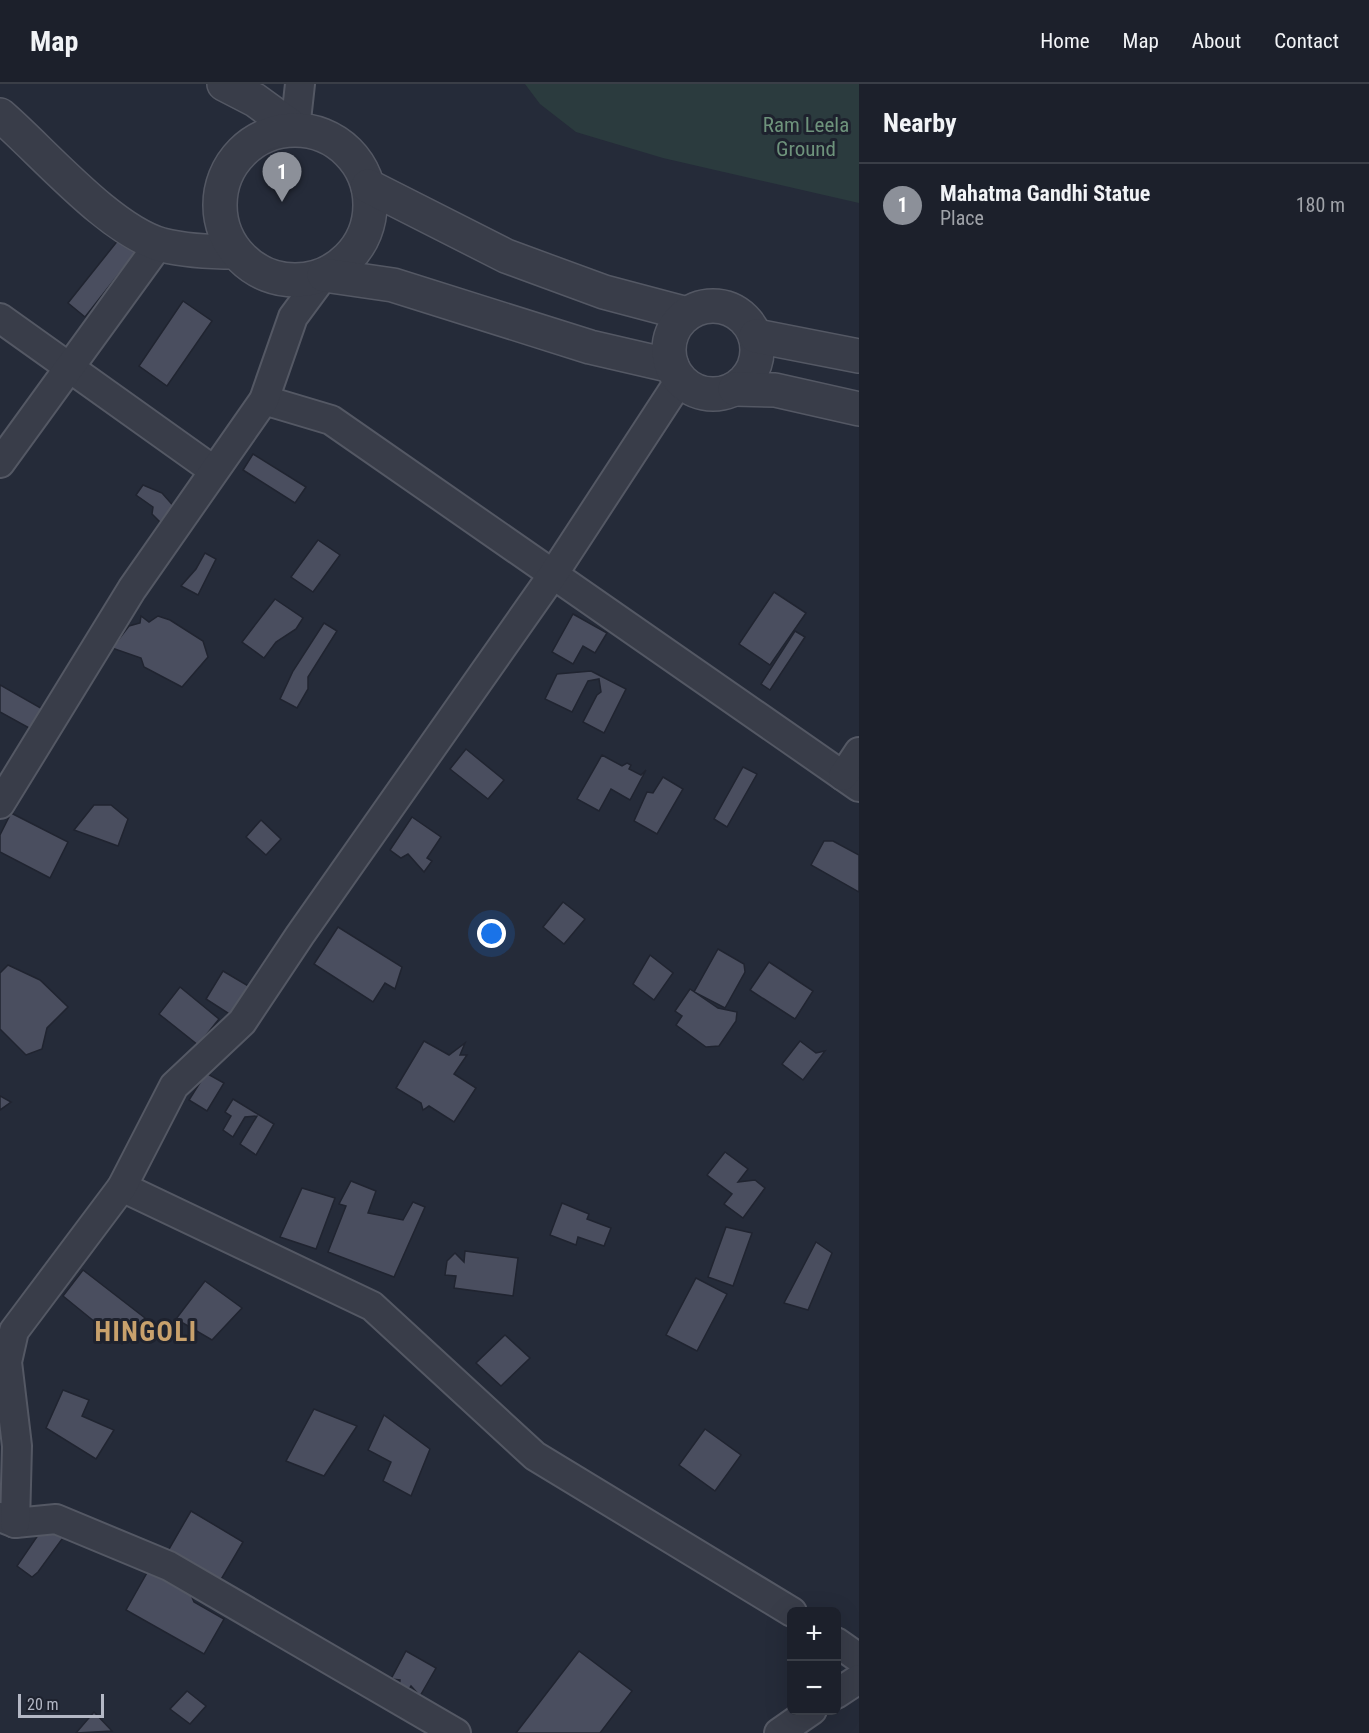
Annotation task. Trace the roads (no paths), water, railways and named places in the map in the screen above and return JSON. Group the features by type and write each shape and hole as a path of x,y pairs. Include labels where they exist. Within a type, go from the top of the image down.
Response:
{"street":[{"path":"224,84 255,100 295,129"},
{"path":"295,129 300,84"},
{"path":"0,116 99,206 125,225 159,244 194,252 235,252"},
{"path":"295,129 319,134 341,145 358,163 368,186 370,207 366,228 357,248 342,264 324,275 300,281 275,279 253,269 235,252 223,231 219,207 222,183 230,169 250,145 271,134 295,129"},
{"path":"368,186 506,256 604,292 687,314"},
{"path":"0,463 159,244"},
{"path":"324,275 393,285 676,373"},
{"path":"0,804 132,589 264,400 293,317 324,275"},
{"path":"712,305 727,307 739,313 749,323 756,336 758,351 755,366 747,380 735,389 721,394 706,394 692,389 676,373 669,352 671,338 676,325 687,314 712,305"},
{"path":"0,318 213,470"},
{"path":"756,336 859,356"},
{"path":"456,1733 169,1566 56,1519 8,1520 17,1446 8,1362 14,1331 122,1187 174,1086 242,1022 286,954 552,576 676,373"},
{"path":"735,389 775,390 859,409"},
{"path":"264,400 331,420 851,782 859,752"},
{"path":"122,1187 372,1306 535,1456 787,1608"},
{"path":"841,1645 859,1658"},
{"path":"841,1691 859,1679"},
{"path":"779,1733 805,1715"}],"place":[{"name":"Mahatma Gandhi Statue","path":"282,202"}],"district":[{"name":"HINGOLI","path":"146,1332"}],"park label":[{"name":"Ram Leela Ground","path":"806,137"}]}
